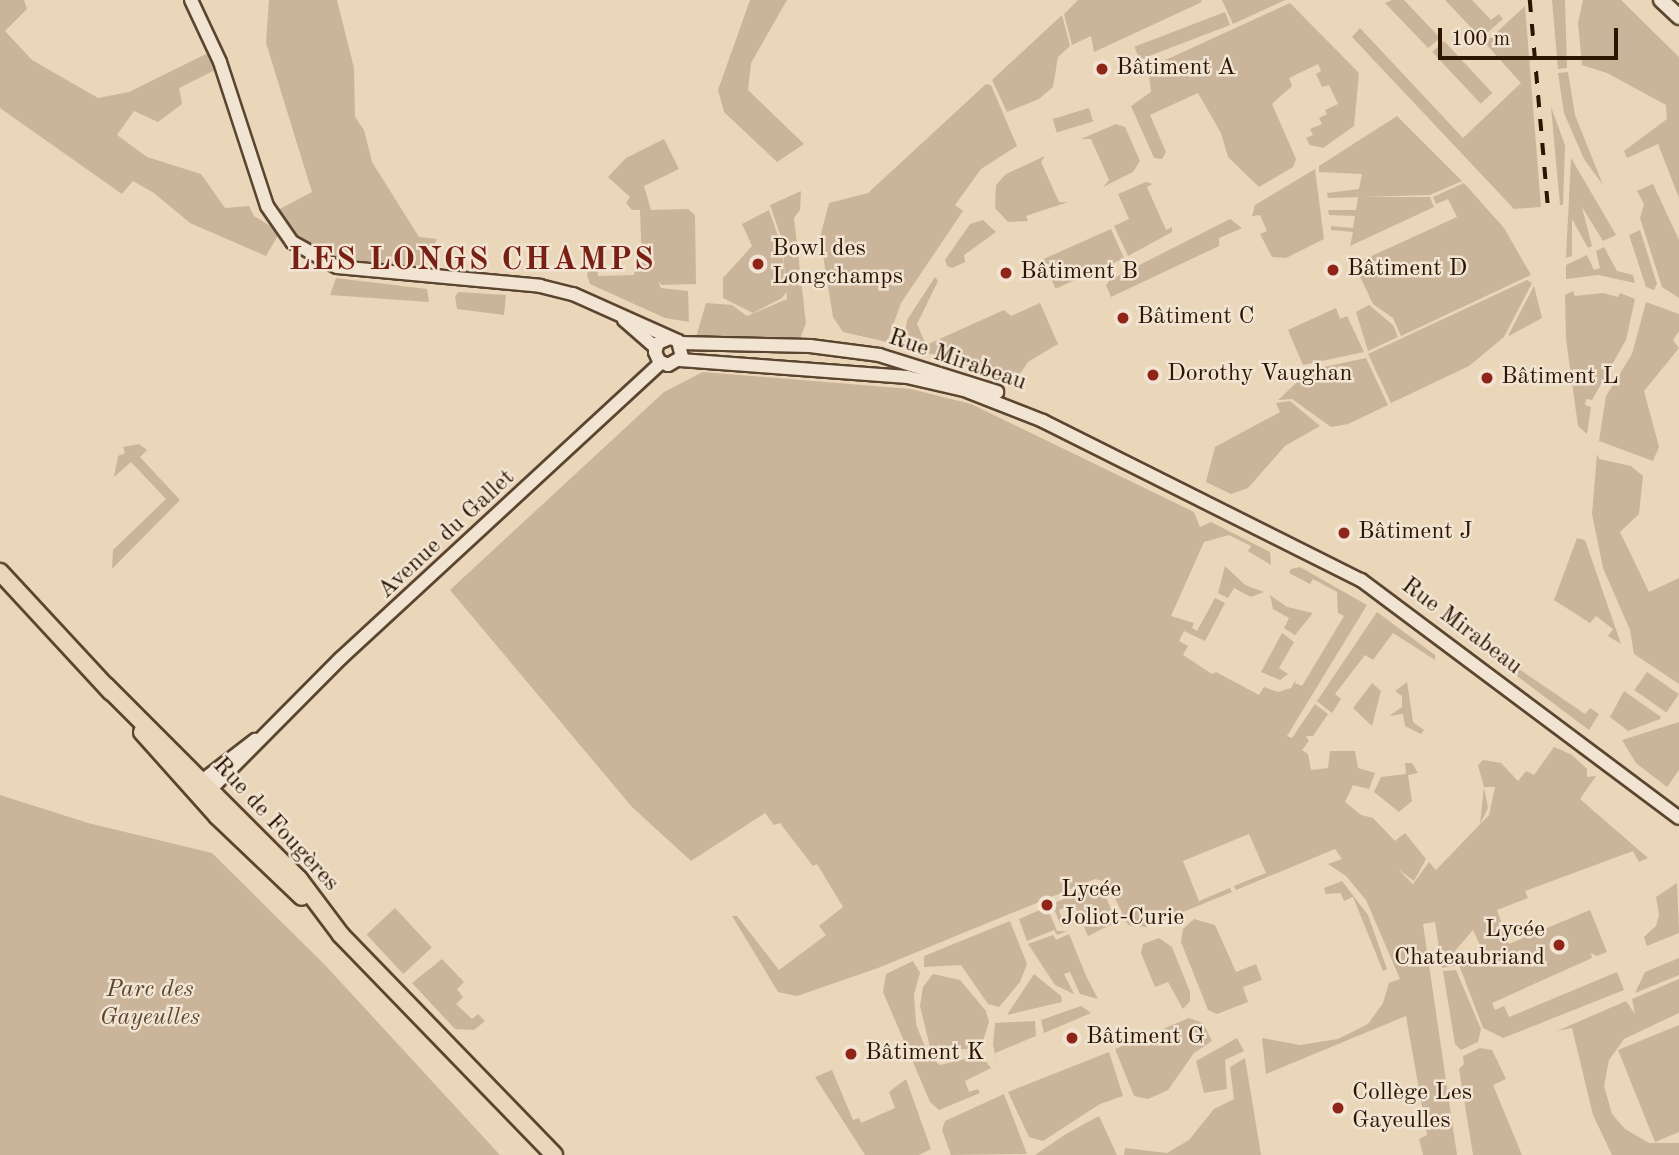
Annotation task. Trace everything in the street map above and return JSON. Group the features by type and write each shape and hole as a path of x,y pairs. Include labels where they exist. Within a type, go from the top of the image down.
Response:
{"main road":[{"path":"1661,0 1679,18"},
{"name":"Rue de Fougères","path":"2,575 554,1155"}],"street":[{"path":"191,0 220,62 267,206 292,242 337,267 540,286 573,294 675,340"},
{"path":"621,317 656,348 662,363"},
{"path":"656,348 675,340"},
{"path":"675,340 680,360"},
{"name":"Rue Mirabeau","path":"675,340 810,346 891,358 1015,400 1384,595 1679,818"},
{"path":"888,374 891,358"},
{"name":"Rue Mirabeau","path":"662,363 671,365 680,360 888,374 987,397 1199,497"},
{"name":"Avenue du Gallet","path":"205,789 239,749 262,737 341,658 662,363"}],"green space":[{"path":"0,0 24,0 27,9 5,31 32,60 98,98 129,92 210,52 217,69 179,88 182,104 158,122 134,111 117,135 147,157 201,174 225,208 249,206 254,216 280,232 266,256 190,223 154,193 133,181 122,194 0,108"},
{"path":"269,0 337,0 354,68 355,117 364,130 372,162 419,237 437,239 421,270 330,258 301,242 276,211 312,192 266,43"},
{"path":"750,0 787,0 751,63 748,90 804,144 777,162 724,112 718,90"},
{"path":"1078,0 1202,2 1094,52 1091,36 1072,45 1064,14"},
{"path":"1222,0 1285,0 1233,24"},
{"path":"1404,0 1440,38 1428,48 1385,3"},
{"path":"1445,0 1472,0 1491,20 1499,14 1503,19 1481,38"},
{"path":"1552,0 1565,0 1567,68 1558,69"},
{"path":"1583,0 1621,0 1679,57 1679,198 1658,144 1627,158 1624,151 1667,119 1666,105 1607,73 1582,65 1578,23"},
{"path":"1290,3 1359,73 1354,126 1323,148 1310,145 1306,138 1313,135 1310,129 1322,124 1319,118 1327,114 1325,110 1338,104 1329,85 1322,87 1316,74 1321,71 1318,64 1289,78 1292,86 1272,104 1296,159 1293,167 1259,187 1228,157 1221,133 1198,93 1150,115 1166,152 1162,159 1154,158 1131,106 1151,92 1148,68"},
{"path":"1525,6 1541,207 1514,209 1352,37 1360,28 1463,138 1521,83 1485,43"},
{"path":"1225,12 1230,25 1139,60 1134,47"},
{"path":"1062,15 1070,46 1058,57 1053,87 1039,99 1007,112 992,80"},
{"path":"1444,41 1492,93 1481,104 1432,52"},
{"path":"1568,72 1575,115 1603,185 1584,159 1564,113 1558,73"},
{"path":"986,84 991,85 1017,146 981,169 955,205 963,211 901,303 887,342 843,332 833,317 820,237 829,203 868,193"},
{"path":"1551,107 1565,145 1563,205 1560,205"},
{"path":"1089,108 1093,121 1057,132 1053,119"},
{"path":"1397,116 1462,181 1430,195 1328,198 1327,193 1359,189 1362,174 1319,172 1319,166"},
{"path":"1116,124 1125,127 1140,161 1133,172 1103,187 1109,180 1091,139 1081,139"},
{"path":"664,139 679,169 644,186 651,210 688,209 695,215 696,284 662,285 658,281 661,288 688,291 689,322 665,318 590,284 587,275 589,268 597,268 598,276 634,275 635,267 642,266 640,210 632,210 626,203 630,197 608,177 626,158"},
{"path":"1045,156 1041,162 1059,202 1068,202 1026,216 1028,221 1008,222 995,208 996,185 1006,174"},
{"path":"1571,158 1616,235 1603,241 1582,207 1592,246 1588,248 1572,219 1572,256 1566,258"},
{"path":"1315,169 1324,239 1286,258 1272,257 1260,234 1267,231 1260,215 1252,216 1255,205"},
{"path":"1146,182 1153,184 1147,187 1166,230 1172,227 1172,232 1128,256 1114,226 1129,219 1118,194"},
{"path":"1464,183 1504,228 1531,275 1401,336 1393,318 1373,304 1354,264 1457,217 1448,199 1436,204 1433,197"},
{"path":"1653,184 1679,240 1679,298 1662,287 1640,218 1644,204 1637,191"},
{"path":"801,191 800,210 794,218 806,323 800,339 696,337 706,303 732,305 747,316 787,299 782,240 770,205"},
{"path":"1358,197 1430,197 1434,207 1350,246 1353,232 1331,230 1331,226 1353,228 1355,216 1329,215 1328,210 1356,210"},
{"name":"Bowl des Longchamps","path":"769,210 781,245 787,291 782,298 753,313 723,298 723,278 752,246 742,224"},
{"path":"1230,219 1242,228 1219,238 1219,246 1111,297 1106,285 1110,280"},
{"path":"983,220 996,232 964,255 965,262 952,268 947,266 945,260 970,224"},
{"path":"1111,229 1124,258 1055,289 1042,260"},
{"path":"1640,230 1657,284 1654,290 1646,287 1629,235"},
{"path":"1604,247 1617,271 1633,275 1635,283 1598,275 1566,279 1566,265 1587,255 1594,270 1600,268 1596,251"},
{"path":"935,277 938,281 917,324 926,345 1004,310 1011,316 1040,303 1058,344 1028,362 1013,384 955,360 903,347 907,320"},
{"path":"336,278 427,289 429,302 330,295"},
{"path":"1527,280 1532,283 1504,337 1469,366 1391,403 1368,354"},
{"path":"1534,286 1542,318 1509,336 1509,334"},
{"path":"1573,291 1575,296 1603,293 1618,297 1620,293 1635,299 1626,340 1592,400 1586,399 1585,405 1591,407 1587,434 1578,426 1566,339 1565,295"},
{"path":"459,292 506,295 504,315 457,309 455,296"},
{"path":"1646,302 1679,314 1679,331 1673,340 1679,348 1644,391 1659,447 1653,461 1599,441 1606,396 1632,354"},
{"path":"1369,305 1393,325 1398,337 1368,351 1356,312"},
{"path":"1336,308 1340,319 1347,316 1364,352 1303,365 1288,330"},
{"path":"1366,358 1388,405 1348,424 1331,427 1292,399 1278,400 1310,370"},
{"path":"703,372 911,389 971,404 1194,512 1200,527 1211,522 1270,552 1271,565 1248,551 1251,546 1229,535 1204,542 1171,616 1194,623 1192,628 1197,631 1215,598 1225,603 1205,641 1184,631 1179,641 1188,646 1183,655 1212,674 1216,672 1259,695 1264,687 1278,692 1291,688 1297,678 1295,683 1302,686 1344,616 1338,613 1337,592 1313,579 1310,584 1289,573 1291,569 1300,567 1367,605 1287,736 1292,738 1315,704 1328,714 1313,736 1306,736 1309,741 1302,750 1308,754 1311,770 1328,768 1330,751 1355,751 1358,768 1375,773 1369,789 1353,785 1345,802 1361,815 1373,818 1395,841 1405,833 1426,859 1414,881 1398,869 1413,884 1429,862 1436,870 1489,815 1495,787 1484,787 1478,765 1483,760 1501,763 1518,781 1526,771 1534,775 1554,747 1572,755 1587,769 1587,777 1596,776 1580,799 1648,858 1639,862 1633,851 1525,891 1528,898 1497,910 1509,944 1590,910 1607,952 1597,956 1591,953 1592,958 1492,1003 1495,1010 1504,1006 1509,1017 1617,972 1624,990 1503,1038 1483,1028 1459,965 1442,968 1435,922 1423,924 1457,1155 1423,1155 1419,1139 1427,1135 1406,1016 1266,1074 1262,1038 1300,1045 1338,1039 1368,1024 1383,1003 1389,983 1400,979 1366,900 1346,876 1328,864 1342,859 1335,849 1236,890 1234,886 1266,873 1249,834 1183,861 1199,901 1230,888 1232,892 1146,927 1128,925 1107,882 1095,879 878,968 797,996 778,992 732,916 737,916 779,970 826,935 819,926 843,907 817,864 813,866 780,823 774,825 765,813 691,861 632,807 450,590 664,392","holes":["1473,930 1484,954 1459,964 1454,952"]},
{"path":"1290,401 1320,426 1285,446 1248,488 1231,494 1206,482 1215,447 1280,412 1276,403"},
{"path":"139,444 147,450 140,457 180,500 112,569 113,550 166,499 131,462 114,477 118,456 125,453 123,447"},
{"path":"1597,454 1599,459 1631,466 1643,476 1639,514 1620,532 1649,592 1679,578 1679,684 1634,654 1630,630 1603,568 1592,514"},
{"path":"1577,538 1585,540 1621,644 1608,636 1613,629 1596,616 1590,623 1554,600"},
{"path":"1225,566 1245,585 1264,592 1251,597 1234,588 1228,598 1218,593"},
{"path":"1270,595 1287,607 1313,613 1295,635 1284,628 1289,618 1273,609"},
{"path":"1377,612 1435,655 1435,660 1393,633 1373,660 1365,655 1335,694 1341,699 1332,713 1317,701"},
{"path":"1282,633 1294,642 1279,668 1288,674 1280,680 1261,672"},
{"path":"1513,655 1517,659 1513,665 1585,714 1590,708 1599,714 1589,730 1505,667"},
{"path":"1647,672 1679,694 1666,712 1634,690"},
{"path":"1407,682 1413,722 1424,730 1421,734 1405,726 1403,714 1389,716 1402,707 1402,696 1395,691"},
{"path":"1372,683 1381,691 1372,726 1353,708"},
{"path":"1624,691 1661,717 1660,719 1628,731 1610,717"},
{"path":"1679,722 1679,770 1667,787 1636,763 1622,740"},
{"path":"1405,763 1412,763 1418,773 1408,775 1412,801 1399,812 1374,792 1381,777 1406,774"},
{"path":"1484,787 1488,808 1480,824"},
{"name":"Parc des Gayeulles","path":"0,795 88,823 212,853 325,965 500,1155 0,1155"},
{"path":"1342,881 1368,915 1387,969 1383,971 1353,897 1344,901 1341,893 1326,894 1324,888"},
{"path":"1677,883 1679,933 1647,946 1644,937 1656,926 1659,915 1656,897"},
{"path":"1085,890 1097,890 1106,897 1116,922 1088,936 1074,904 1059,910 1064,924 1061,926 1052,904"},
{"path":"1047,907 1057,931 1067,931 1057,935 1054,930 1027,941 1019,919"},
{"path":"395,908 432,947 403,974 366,935"},
{"path":"1194,919 1215,925 1236,972 1256,964 1262,980 1243,987 1248,1002 1217,1014 1208,1010 1181,942 1183,929"},
{"path":"1010,921 1027,964 1020,982 999,1007 988,1004 961,965 924,967 924,956"},
{"path":"1069,934 1098,999 1080,994 1070,972 1064,974 1074,994 1055,985 1028,944 1053,935 1056,940"},
{"path":"1159,938 1172,947 1190,992 1190,1001 1183,1009 1168,982 1155,987 1141,953 1143,944"},
{"path":"1679,958 1679,975 1635,993 1645,972"},
{"path":"442,959 464,982 457,989 463,997 456,1004 472,1019 478,1014 485,1021 474,1030 455,1029 412,983"},
{"path":"913,961 920,973 914,994 916,1024 929,1057 940,1065 981,1055 991,1068 965,1081 969,1092 978,1089 980,1093 939,1110 930,1102 883,992 886,974"},
{"path":"1456,970 1481,1029 1478,1042 1461,1050 1455,1044 1443,971"},
{"path":"933,974 960,980 986,1011 989,1022 981,1047 943,1052 930,1047 920,1006 923,987"},
{"path":"1034,974 1061,996 1062,1002 1007,1015"},
{"path":"1679,979 1679,1013 1624,1039 1609,1060 1604,1086 1612,1114 1625,1129 1649,1143 1679,1143 1679,1155 1612,1155 1593,1115 1572,1028 1557,1031 1626,1001 1635,1014 1632,999"},
{"path":"1081,1006 1091,1013 1044,1033 1041,1020"},
{"path":"1189,1018 1203,1023 1212,1041 1194,1053 1168,1090 1148,1099 1134,1096 1115,1049"},
{"path":"1035,1021 1036,1036 995,1053 997,1065 993,1044 995,1023"},
{"path":"1679,1025 1679,1132 1655,1142 1618,1050"},
{"path":"1237,1038 1244,1051 1225,1060 1227,1089 1204,1093 1196,1061"},
{"path":"1480,1048 1492,1050 1506,1079 1493,1085 1522,1155 1473,1155 1459,1069 1464,1064 1463,1056"},
{"path":"1109,1052 1123,1096 1100,1104 1043,1141 1029,1137 1008,1092"},
{"path":"1245,1058 1261,1155 1124,1155 1125,1148 1167,1153 1189,1140 1214,1109 1234,1099 1230,1067"},
{"path":"832,1070 853,1120 859,1118 861,1123 895,1108 889,1092 906,1079 931,1149 919,1155 865,1155 815,1077"},
{"path":"1004,1094 1027,1154 951,1155 942,1130 945,1121"},
{"path":"1099,1116 1117,1155 1035,1155 1066,1134"}],"railway":[{"path":"1530,0 1548,206"}],"place":[{"name":"Bâtiment A","path":"1102,69"},
{"name":"Bowl des Longchamps","path":"758,264"},
{"name":"Bâtiment D","path":"1333,270"},
{"name":"Bâtiment B","path":"1006,273"},
{"name":"Bâtiment C","path":"1123,318"},
{"name":"Dorothy Vaughan","path":"1153,375"},
{"name":"Bâtiment L","path":"1487,378"},
{"name":"Bâtiment J","path":"1344,533"},
{"name":"Lycée Joliot-Curie","path":"1047,905"},
{"name":"Lycée Chateaubriand","path":"1559,945"},
{"name":"Bâtiment G","path":"1072,1038"},
{"name":"Bâtiment K","path":"851,1054"},
{"name":"Collège Les Gayeulles","path":"1338,1108"}],"district":[{"name":"LES LONGS CHAMPS","path":"472,261"}]}
